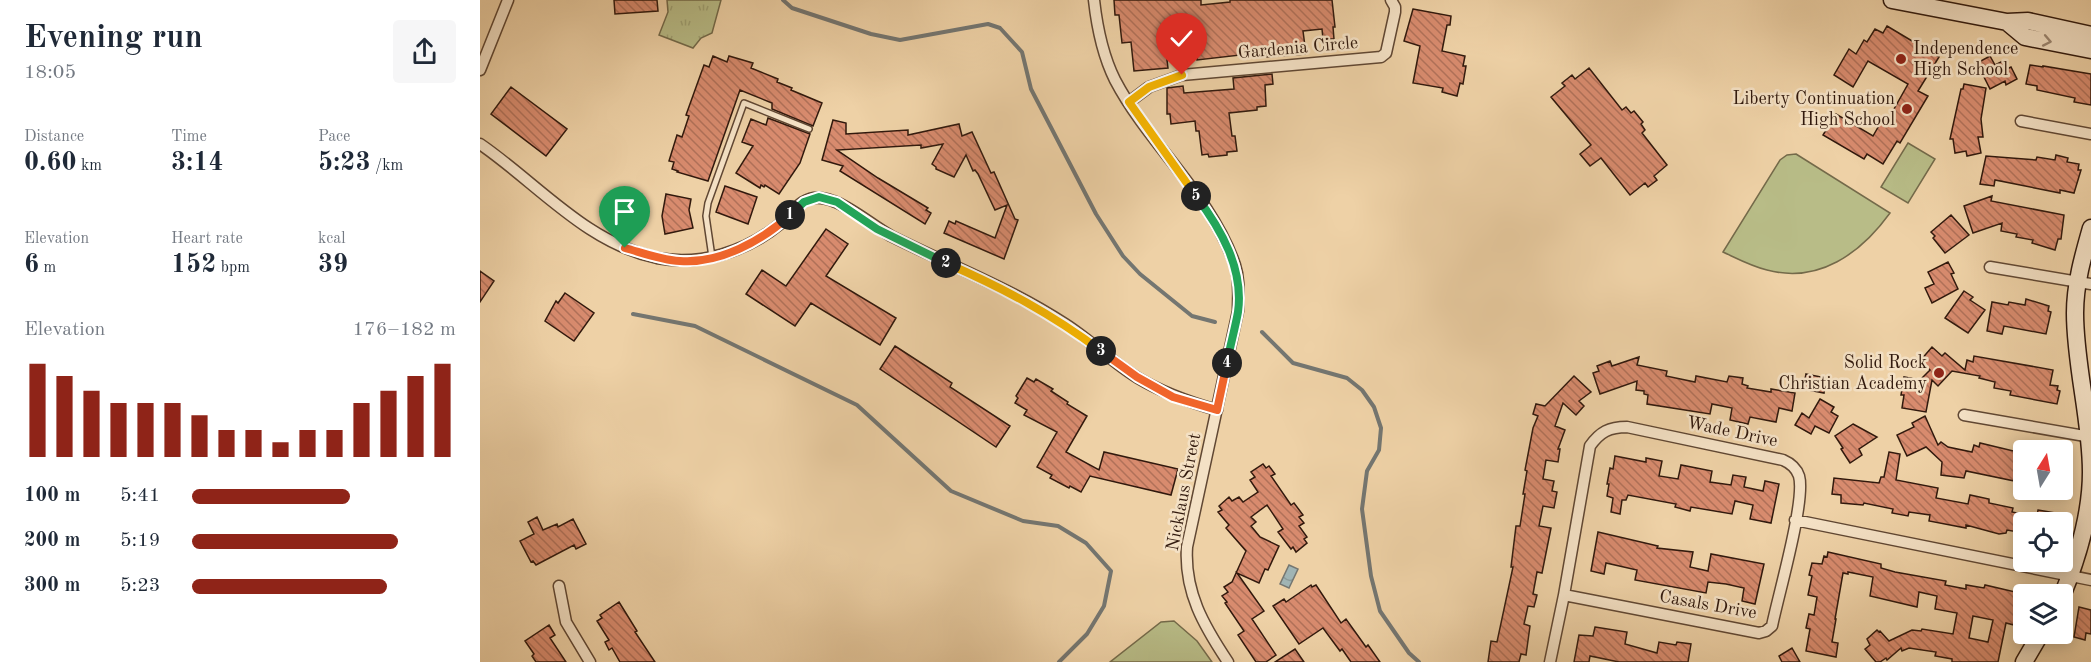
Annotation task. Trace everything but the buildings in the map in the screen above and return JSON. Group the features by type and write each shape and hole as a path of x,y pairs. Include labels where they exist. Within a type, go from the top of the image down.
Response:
{"street":[{"path":"480,70 508,0"},
{"name":"Nicklaus Street","path":"1094,0 1106,58 1115,79 1129,102 1213,217 1235,266 1238,280 1238,311 1186,560 1189,586 1196,608 1228,662"},
{"name":"Gardenia Circle","path":"1129,102 1149,87 1182,75 1381,57 1386,53 1395,12 1391,0"},
{"path":"1892,0 2007,22 2028,21 2091,34"},
{"path":"2007,22 2025,37 2091,50"},
{"path":"2021,121 2091,134"},
{"path":"480,144 568,213 607,239 625,248 656,258 682,261 712,257 744,246 764,235 779,225 804,202 819,197 837,202 877,229 1025,301 1065,324 1143,381 1173,397 1217,410"},
{"path":"2067,584 2088,504 2091,473 2090,436 2079,366 2075,314 2085,283 2091,228"},
{"path":"1990,267 2085,283"},
{"path":"1964,415 2090,436"},
{"name":"Wade Drive","path":"1550,662 1590,446 1605,430 1627,427 1783,460 1796,469 1799,477 1800,491 1795,520"},
{"path":"1795,520 2091,580"},
{"name":"Casals Drive","path":"1564,595 1759,633 1766,631 1772,626 1795,520"},
{"path":"559,586 566,622 590,662"},
{"path":"2024,662 2035,644"}],"lane":[{"path":"712,257 706,216 708,203 744,103 809,129"}],"green space":[{"path":"667,0 721,0 712,33 701,38 693,48 659,35 668,12"},
{"path":"1908,143 1935,159 1908,203 1881,187"},
{"path":"1796,154 1890,213 1879,228 1852,252 1821,269 1804,273 1767,270 1723,252 1780,160 1787,155"},
{"path":"1174,621 1197,641 1212,662 1110,662 1161,622"}],"water":[{"path":"1289,565 1298,569 1289,588 1280,584"}],"waterway":[{"path":"783,0 792,8 871,34 900,40 988,24 1000,28 1022,52 1031,89 1096,214 1123,256 1140,274 1192,316 1215,322"},
{"path":"633,314 695,326 857,405 951,491 1023,521 1058,526 1086,543 1111,571 1104,606 1087,634 1059,662"},
{"path":"1262,332 1293,363 1347,378 1362,390 1374,407 1381,428 1379,450 1367,471 1362,509 1371,576 1380,611 1409,653 1419,662"}],"place":[{"name":"Independence High School","path":"1901,59"},
{"name":"Liberty Continuation High School","path":"1907,109"},
{"name":"Solid Rock Christian Academy","path":"1939,373"}],"route":[{"path":"625,248 656,258 682,261 722,255 764,235 779,225 804,202 819,197 837,202 877,229 1025,301 1065,324 1143,381 1173,397 1217,410 1238,311 1238,280 1235,266 1213,217 1129,102 1149,87 1182,75"}]}
